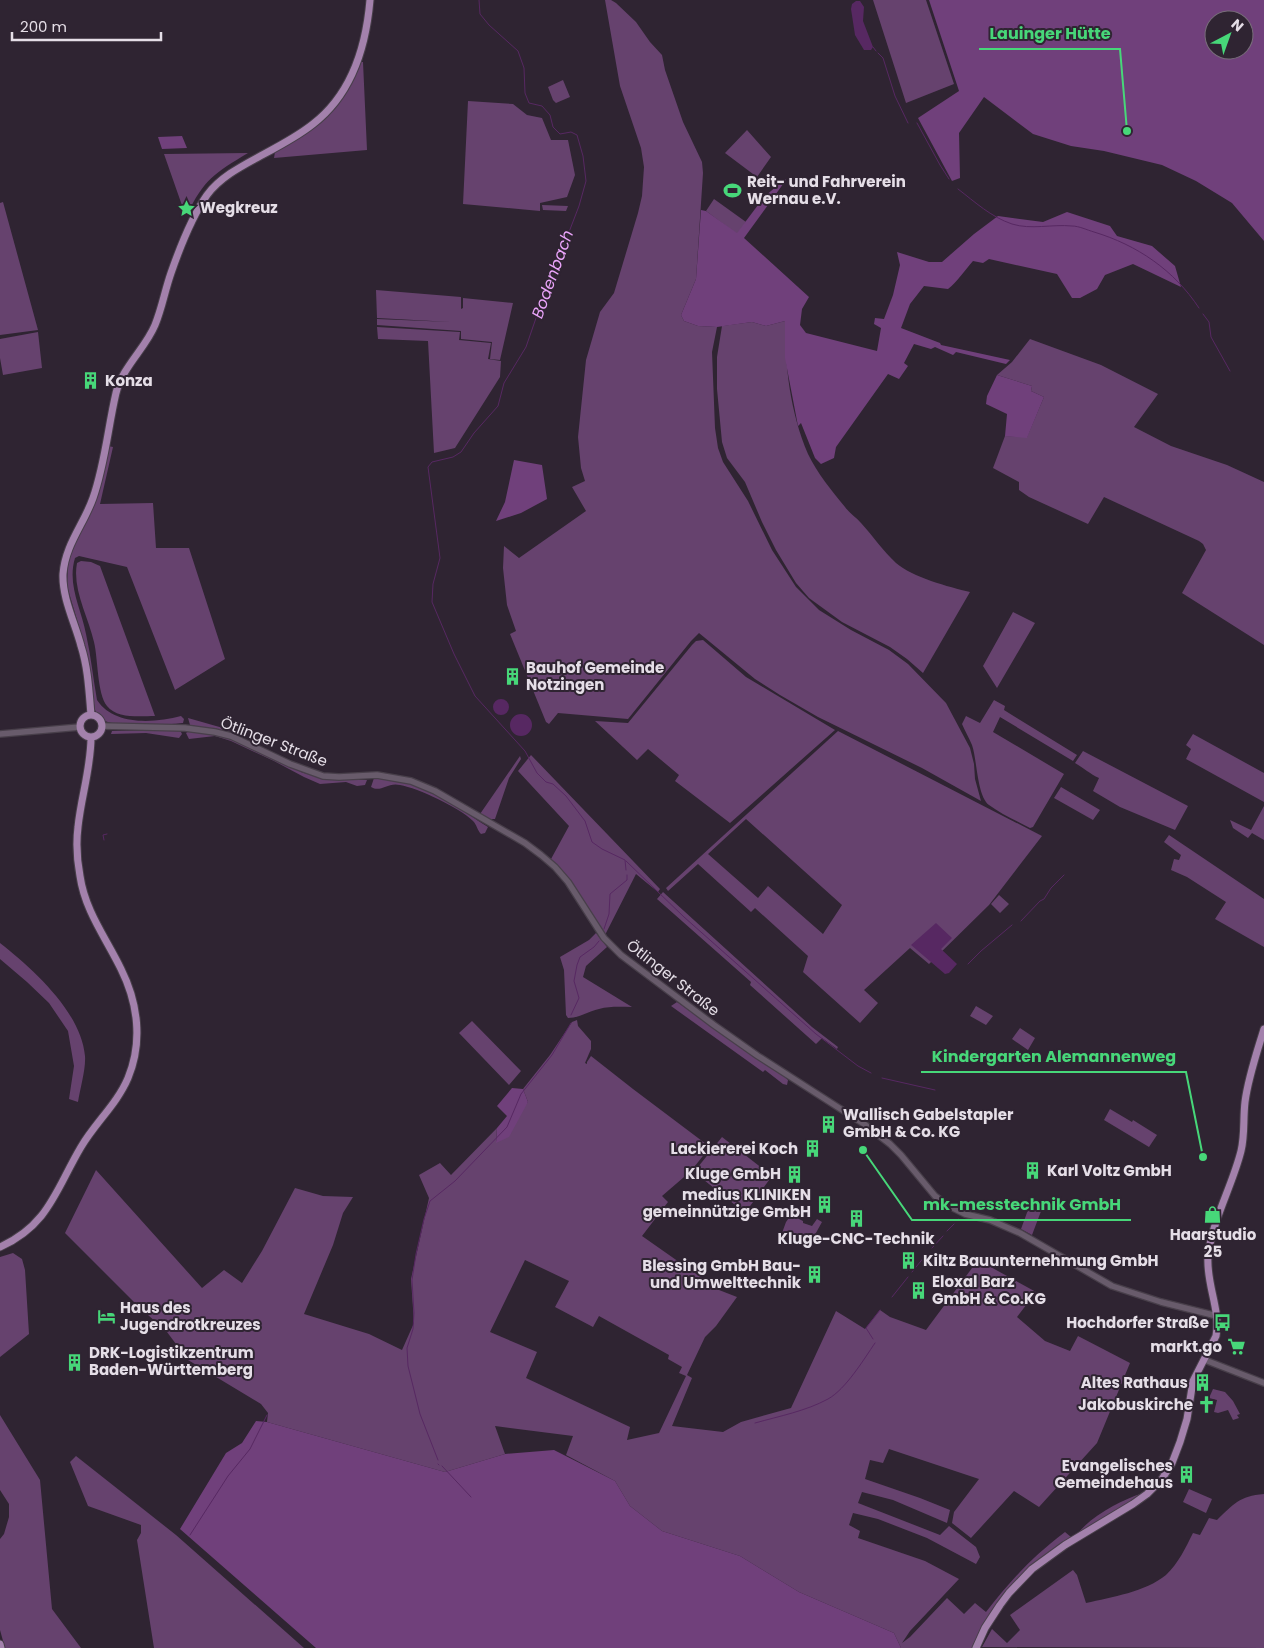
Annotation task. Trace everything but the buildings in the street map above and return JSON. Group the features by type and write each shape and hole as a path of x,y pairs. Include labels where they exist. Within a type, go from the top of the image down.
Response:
{"main road":[{"path":"90,715 85,661 64,591 64,565 68,552 94,496 121,380 153,329 178,255 208,194 228,175 313,124 336,101 351,78 359,57 367,26 370,0"},
{"path":"90,715 99,718 102,726 99,735 91,737 82,733 80,727 82,719 90,715"},
{"path":"0,1247 19,1238 40,1218 52,1201 81,1146 116,1099 134,1063 137,1022 132,992 92,916 84,898 80,877 77,853 78,828 91,737"},
{"path":"976,1648 985,1628 1009,1593 1032,1569 1065,1545 1133,1504 1152,1490 1172,1463 1187,1419 1193,1381 1205,1360 1218,1327 1209,1277 1208,1257 1215,1226 1242,1149 1247,1090 1264,1028"},
{"path":"0,1644 1,1648"}],"street":[{"name":"Ötlinger Straße","path":"102,726 185,728 215,732 231,736 290,764 323,776 377,775 411,781 434,791 525,843 541,855 568,882 600,932 621,956 728,1036 852,1116 884,1139 901,1155 935,1196 949,1206 965,1214 990,1220 1020,1233 1112,1286 1161,1302 1217,1316"},
{"path":"0,734 80,727"},
{"path":"1205,1360 1264,1383"}],"shaded area":[{"path":"605,0 611,0 616,3 636,22 662,55 665,70 683,122 702,162 703,173 696,279 681,315 684,321 698,326 717,327 712,352 715,428 718,448 723,462 748,501 772,550 796,587 819,610 889,650 908,664 946,703 970,748 981,801 922,768 818,717 780,695 755,679 699,633 628,719 558,713 549,724 546,722 510,634 516,631 507,605 503,568 504,546 519,558 586,511 572,487 585,481 581,468 578,437 586,360 600,312 614,293 638,213 642,196 644,167 641,148 620,86"},
{"path":"873,0 926,0 954,84 906,103"},
{"path":"929,0 1264,0 1264,241 1232,203 1196,181 1162,165 1104,151 1071,146 1033,134 984,97 959,133 960,178 952,181 918,118 959,91"},
{"path":"860,1 864,7 863,21 873,47 871,50 864,50 855,35 851,9 852,4"},
{"path":"361,62 363,62 367,150 274,158 275,152 315,125 333,110 347,91"},
{"path":"563,80 570,97 556,103 548,87"},
{"path":"468,101 513,104 527,115 542,118 551,140 568,140 575,175 567,197 540,203 540,211 463,204"},
{"path":"747,130 771,157 757,177 725,153"},
{"path":"182,136 187,148 162,149 158,137"},
{"path":"248,153 212,178 199,193 187,215 185,214 164,154"},
{"path":"785,179 744,238 809,297 802,309 800,325 806,333 877,351 881,328 874,324 875,318 884,319 893,295 900,265 897,252 929,262 942,262 998,216 1043,222 1067,212 1110,226 1117,236 1152,246 1175,266 1181,287 1133,264 1105,275 1097,289 1080,298 1072,298 1057,274 989,259 983,263 973,261 948,289 924,286 910,304 901,328 941,345 1010,360 1006,364 956,352 953,355 935,347 931,349 914,344 904,363 908,366 899,379 888,374 836,447 834,458 821,464 815,458 801,423 798,426 785,358 785,321 766,326 752,322 717,327 698,326 684,321 681,315 696,279 701,210 706,211 737,233 764,197"},
{"path":"714,199 746,222 737,234 706,211"},
{"path":"3,202 38,330 0,335 0,203"},
{"path":"542,205 568,206 566,211 543,210"},
{"path":"376,290 461,297 461,309 463,308 463,298 513,303 500,360 490,359 492,342 461,339 461,331 377,325 377,319 451,322 377,318"},
{"path":"785,321 786,355 793,405 808,454 820,475 847,509 896,563 921,577 970,592 923,673 890,647 842,622 809,598 796,583 776,550 745,482 727,458 722,442 717,389 717,357 722,326 752,322 766,326"},
{"path":"377,327 460,332 459,340 491,343 488,359 501,361 500,377 455,448 434,453 428,341 378,339"},
{"path":"38,332 42,368 3,375 0,358 0,339"},
{"path":"1030,339 1101,365 1158,394 1134,427 1171,446 1227,465 1264,482 1264,645 1182,593 1206,550 1199,541 1104,497 1088,524 1029,497 1019,490 1019,482 993,468 1005,436 1027,437 1044,397 1031,391 1032,386 997,375 1012,362"},
{"path":"997,375 1032,386 1031,391 1044,397 1027,438 1005,436 1007,414 986,404 987,396"},
{"path":"108,446 113,447 100,504 153,503 156,548 189,548 225,659 175,690 127,567 79,556 75,558 73,568 74,587 88,642 97,700 104,708 124,718 147,721 181,716 184,719 183,723 143,725 111,723 102,719 95,710 85,647 67,586 68,563 75,542 93,508"},
{"path":"514,460 542,465 547,499 521,513 496,521 505,502"},
{"path":"81,561 91,562 100,566 155,716 123,715 111,710 104,700 101,693 94,642 77,583 77,563"},
{"path":"1013,612 1035,623 997,688 983,666"},
{"path":"703,640 746,677 835,730 730,823 675,781 679,775 648,749 637,760 595,721 628,723 692,645 696,641"},
{"path":"501,699 507,701 509,707 507,713 501,715 495,713 493,707 495,701"},
{"path":"994,700 1005,706 1004,710 1077,755 1073,761 1000,717 993,732 1064,774 1033,827 1030,828 989,805 985,800 980,786 974,751 962,724 966,716 980,723"},
{"path":"521,714 529,717 532,725 529,733 521,736 513,733 510,725 513,717"},
{"path":"188,718 230,730 227,732 190,725"},
{"path":"180,730 182,734 179,738 146,733 111,734 112,731"},
{"path":"189,731 204,731 241,742 301,772 323,779 367,780 365,785 357,786 346,782 320,784 231,741 215,736 189,739 186,733"},
{"path":"838,731 1042,836 989,905 929,964 910,948 864,990 878,1003 860,1023 803,972 808,956 755,908 751,912 698,864 668,891 666,888","holes":["746,819 842,905 823,934 768,886 758,898 708,854"]},
{"path":"1193,734 1264,773 1264,802 1186,759 1191,749 1186,745"},
{"path":"1083,751 1188,806 1175,830 1120,807 1093,791 1099,778 1075,763"},
{"path":"531,755 660,889 658,892 636,874 605,935 573,884 551,859 569,826 518,771"},
{"path":"520,756 521,759 509,778 495,819 490,819 480,814"},
{"path":"374,778 401,781 424,788 488,827 485,833 481,834 467,816 438,799 417,790 395,784 375,789 371,787"},
{"path":"1061,787 1100,810 1093,820 1054,798"},
{"path":"1264,806 1264,840 1252,833 1248,838 1233,828 1230,820 1251,830"},
{"path":"1169,835 1264,899 1264,947 1215,919 1226,902 1187,877 1171,870 1174,859 1179,860 1181,855 1164,842"},
{"path":"663,892 812,1027 838,1047 837,1049 822,1038 816,1044 750,985 751,982 657,899"},
{"path":"999,895 1009,904 1000,913 991,904"},
{"path":"936,923 952,938 941,949 957,964 949,973 945,974 911,945"},
{"path":"596,933 607,947 586,966 583,977 632,1007 603,1008 568,1018 566,1015 564,970 560,957 589,940"},
{"path":"0,943 27,965 53,993 75,1023 82,1040 85,1056 84,1073 78,1102 69,1099 74,1066 68,1031 49,1003 0,959"},
{"path":"677,1002 778,1071 788,1080 787,1085 765,1070 763,1072 671,1006"},
{"path":"976,1006 993,1016 986,1025 970,1016"},
{"path":"577,1020 578,1026 591,1041 591,1049 585,1063 587,1064 591,1056 710,1147 691,1171 662,1196 668,1202 642,1236 719,1290 737,1297 716,1326 705,1337 687,1375 692,1378 672,1426 723,1432 741,1422 791,1408 836,1311 865,1329 880,1310 890,1317 926,1330 978,1260 1036,1292 1017,1317 1045,1341 1070,1351 1078,1336 1130,1363 1097,1443 1039,1507 1014,1491 971,1538 952,1523 954,1512 979,1479 889,1449 883,1463 870,1460 865,1479 950,1510 947,1523 893,1500 862,1492 858,1503 940,1535 949,1526 976,1547 980,1557 976,1564 927,1538 878,1519 853,1513 849,1525 860,1531 858,1538 925,1561 959,1579 910,1631 902,1643 947,1598 964,1614 975,1603 986,1612 1042,1550 1065,1532 1071,1537 1031,1566 974,1648 901,1648 894,1633 799,1592 740,1556 662,1531 630,1506 615,1481 566,1455 573,1436 495,1426 505,1454 445,1472 267,1422 268,1413 261,1404 188,1360 167,1332 138,1306 65,1233 96,1170 202,1288 224,1270 242,1283 262,1251 295,1188 323,1196 353,1197 343,1213 333,1245 304,1314 369,1334 402,1350 414,1323 411,1279 429,1198 419,1175 440,1163 451,1175 497,1128 496,1142 528,1102 523,1089 550,1055 572,1022","holes":["525,1260 569,1281 555,1307 593,1327 599,1316 669,1355 668,1359 682,1367 679,1373 686,1376 659,1433 627,1440 630,1427 526,1378 537,1352 490,1332"]},
{"path":"472,1021 521,1071 509,1085 459,1033"},
{"path":"1020,1028 1035,1038 1028,1050 1012,1039"},
{"path":"512,1088 523,1089 528,1102 509,1137 496,1143 497,1128 507,1116 497,1106"},
{"path":"1110,1109 1132,1122 1133,1120 1157,1135 1149,1147 1104,1120"},
{"path":"722,1137 772,1176 745,1213 694,1172"},
{"path":"1032,1199 1043,1206 1032,1235 1021,1229"},
{"path":"791,1215 803,1221 803,1223 812,1226 817,1219 822,1222 807,1249 782,1233"},
{"path":"13,1253 22,1259 25,1270 29,1334 0,1357 0,1257"},
{"path":"1213,1389 1225,1392 1233,1401 1240,1414 1237,1415 1239,1418 1233,1420 1228,1410 1218,1413 1214,1412 1217,1400 1209,1398"},
{"path":"0,1415 40,1480 52,1609 81,1648 5,1648 0,1630 0,1539 4,1534 9,1517 9,1504 0,1490"},
{"path":"256,1421 267,1422 445,1472 505,1454 554,1450 615,1481 630,1506 662,1531 740,1556 799,1592 894,1633 901,1648 316,1648 180,1529 226,1453 242,1443"},
{"path":"76,1456 176,1535 304,1648 154,1648 137,1540 141,1533 141,1525 88,1506 70,1462"},
{"path":"1189,1489 1212,1499 1206,1513 1183,1502"},
{"path":"1143,1493 1128,1504 1078,1533 1091,1520 1108,1509"},
{"path":"1264,1494 1264,1648 982,1647 992,1629 1007,1643 1020,1630 1010,1615 1073,1570 1077,1575 1086,1603 1138,1590 1158,1581 1174,1566 1193,1533 1200,1535 1209,1518 1217,1520 1233,1505 1243,1499"}],"waterway":[{"name":"Bodenbach","path":"479,0 480,14 489,25 518,51 524,68 525,93 529,103 542,106 550,115 553,127 560,134 571,132 577,135 583,156 586,181 579,206 526,347 504,383 498,406 474,433 461,452 453,457 432,462 428,467 440,558 433,584 432,602 454,654 475,696 525,751 537,773 566,796 585,821 592,842 625,860 626,870"},
{"path":"873,47 876,51"},
{"path":"878,53 883,58 895,96 908,123"},
{"path":"917,123 949,179"},
{"path":"958,189 990,213 1012,224 1027,227 1077,227 1110,237 1125,244 1140,252 1166,271 1189,294 1199,308"},
{"path":"1203,314 1209,322 1211,337 1230,371"},
{"path":"104,840 103,835 107,834"},
{"path":"626,861 684,917 816,1034 858,1066 871,1073"},
{"path":"604,929 609,914 610,894 627,880 627,875"},
{"path":"1021,921 1044,899 1051,888 1064,875"},
{"path":"968,964 1012,925"},
{"path":"571,1015 579,998 574,981 580,957 599,941"},
{"path":"438,1460 420,1414 408,1366 407,1348 413,1329 414,1313 412,1280 424,1219 430,1201 455,1181 507,1127 521,1094 552,1055 571,1023"},
{"path":"882,1078 935,1090"},
{"path":"947,1231 954,1224"},
{"path":"932,1248 943,1236"},
{"path":"912,1272 925,1256"},
{"path":"892,1297 908,1277"},
{"path":"873,1339 866,1328 880,1310"},
{"path":"755,1423 802,1410 828,1399 848,1381 875,1343"},
{"path":"190,1535 228,1476 250,1449 267,1415"},
{"path":"442,1466 471,1497"}],"place":[{"name":"Lauinger Hütte","path":"1127,131"},
{"name":"Reit- und Fahrverein Wernau e.V.","path":"733,191"},
{"name":"Wegkreuz","path":"186,208"},
{"name":"Konza","path":"91,381"},
{"name":"Bauhof Gemeinde Notzingen","path":"512,677"},
{"name":"Wallisch Gabelstapler GmbH & Co. KG","path":"829,1124"},
{"name":"Lackiererei Koch","path":"812,1149"},
{"name":"mk-messtechnik GmbH","path":"863,1150"},
{"name":"Kindergarten Alemannenweg","path":"1203,1157"},
{"name":"Karl Voltz GmbH","path":"1033,1171"},
{"name":"Kluge GmbH","path":"795,1174"},
{"name":"medius KLINIKEN gemeinnützige GmbH","path":"825,1204"},
{"name":"Haarstudio 25","path":"1213,1214"},
{"name":"Kluge-CNC-Technik","path":"856,1218"},
{"name":"Kiltz Bauunternehmung GmbH","path":"909,1261"},
{"name":"Blessing GmbH Bau- und Umwelttechnik","path":"815,1275"},
{"name":"Eloxal Barz GmbH & Co.KG","path":"918,1291"},
{"name":"Haus des Jugendrotkreuzes","path":"106,1317"},
{"name":"Hochdorfer Straße","path":"1223,1323"},
{"name":"markt.go","path":"1236,1347"},
{"name":"DRK-Logistikzentrum Baden-Württemberg","path":"75,1362"},
{"name":"Altes Rathaus","path":"1202,1383"},
{"name":"Jakobuskirche","path":"1207,1405"},
{"name":"Evangelisches Gemeindehaus","path":"1187,1475"}]}
